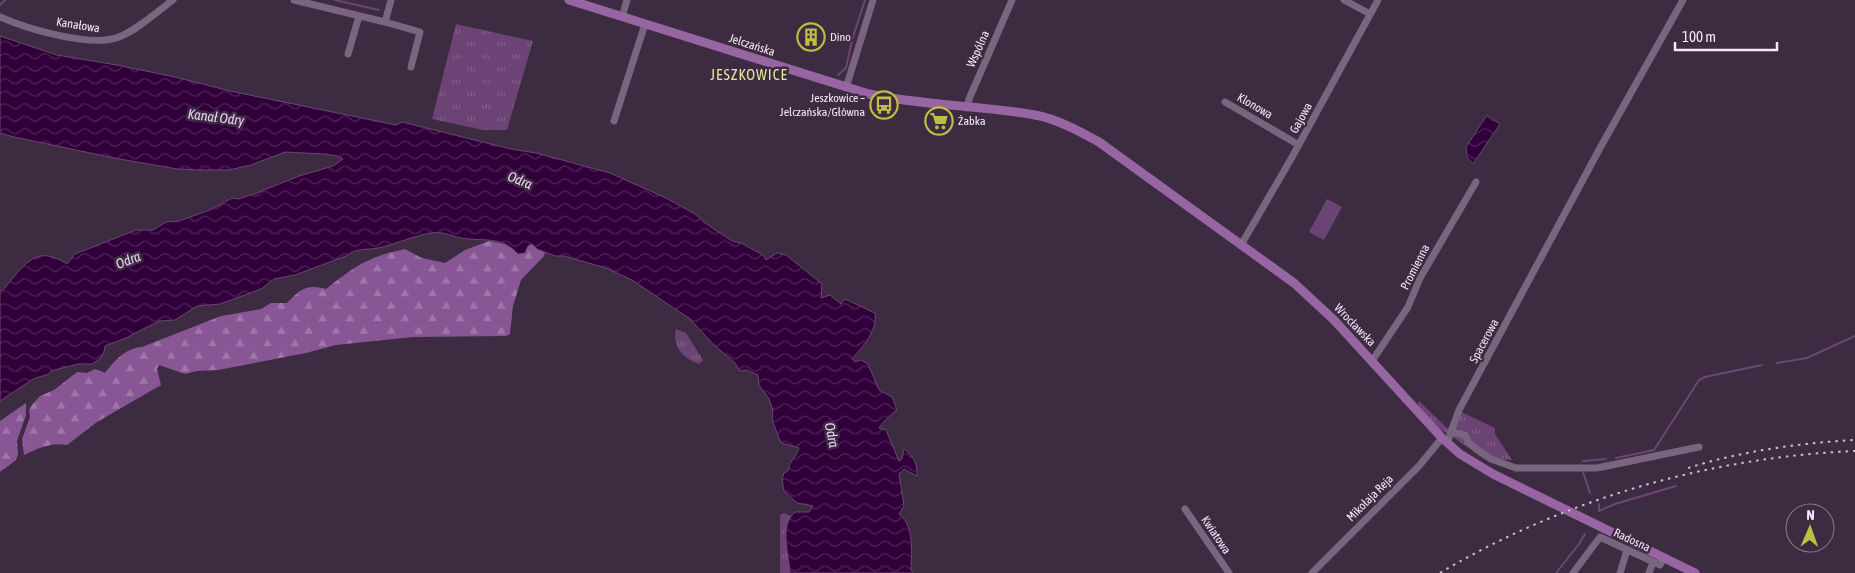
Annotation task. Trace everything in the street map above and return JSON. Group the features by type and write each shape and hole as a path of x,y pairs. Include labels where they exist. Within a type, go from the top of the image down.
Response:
{"main road":[{"name":"Jelczańska","path":"568,0 846,88 912,102 989,110"},
{"name":"Wrocławska","path":"989,110 1037,115 1075,129 1091,138 1294,283 1334,320 1444,440 1464,456 1494,474 1692,572"}],"street":[{"name":"Kanałowa","path":"0,17 13,23 97,42 127,33 173,0"},
{"path":"294,0 420,32 411,66"},
{"path":"385,22 391,0"},
{"path":"622,17 627,0"},
{"path":"846,88 872,0"},
{"name":"Wspólna","path":"967,108 969,99 1012,0"},
{"path":"1344,0 1370,14"},
{"name":"Gajowa","path":"1241,245 1299,145 1378,0"},
{"name":"Spacerowa","path":"1444,440 1451,432 1460,410 1600,148 1683,0"},
{"path":"348,54 359,16"},
{"path":"614,121 645,24"},
{"name":"Klonowa","path":"1225,102 1299,145"},
{"name":"Promienna","path":"1372,361 1408,307 1420,278 1476,182"},
{"path":"1451,432 1465,435 1469,443 1491,459 1516,468 1597,468 1699,447"},
{"name":"Mikołaja Reja","path":"1312,573 1444,440"},
{"name":"Kwiatowa","path":"1185,510 1229,573"},
{"name":"Radosna","path":"1572,573 1600,538 1660,565 1664,558"},
{"path":"1620,573 1627,550"},
{"path":"1649,573 1653,562"}],"green space":[{"path":"456,24 533,41 507,130 483,130 432,119"},
{"path":"1327,199 1342,207 1324,240 1309,232"},
{"path":"489,241 516,246 532,244 537,249 545,252 544,256 521,280 513,306 510,334 506,336 413,337 336,345 306,353 218,370 197,371 185,374 159,365 157,369 161,385 97,422 67,445 50,445 24,455 22,439 32,405 40,396 54,390 77,372 87,373 95,369 105,373 117,359 126,352 136,348 221,316 261,309 271,303 287,303 304,289 313,287 326,289 362,263 381,255 405,249 422,258 445,263 465,250"},
{"path":"676,329 686,333 703,360 699,364 688,359 680,351 676,341"},
{"path":"1419,401 1448,429 1457,410 1495,428 1495,434 1512,460 1483,458 1439,429 1421,409 1418,404"},
{"path":"26,403 26,415 17,441 18,454 16,460 0,472 0,421"},
{"path":"784,513 791,516 786,537 790,573 780,573 780,515"}],"water":[{"path":"0,36 57,55 117,65 230,91 396,125 402,122 511,149 536,153 610,173 666,198 695,214 732,241 741,243 763,255 766,260 777,253 786,255 822,284 821,298 830,295 841,304 845,299 875,313 872,332 852,359 855,362 861,360 868,364 879,390 892,397 897,410 879,428 886,430 899,461 902,459 904,449 910,454 916,464 917,476 904,469 899,474 904,506 899,514 908,525 910,532 911,569 913,573 790,573 786,541 787,525 795,512 809,512 813,506 797,503 784,491 782,479 784,473 788,471 799,448 781,443 772,420 773,411 769,399 759,385 758,375 746,370 740,371 735,363 714,345 690,319 632,280 606,268 564,256 555,256 537,249 532,244 528,246 525,253 518,254 505,244 491,240 461,238 443,233 435,233 378,248 357,250 295,275 274,279 261,289 220,304 197,306 175,320 159,321 126,338 105,346 100,359 92,364 78,364 51,371 49,374 33,379 0,401 0,291 30,260 46,256 56,258 67,264 75,254 136,230 153,230 166,222 179,221 210,210 232,198 238,199 254,194 299,176 333,166 343,159 338,156 323,154 285,152 251,165 229,170 177,169 114,158 0,133"},
{"path":"1487,115 1500,124 1473,164 1467,157 1466,147"}],"waterway":[{"path":"0,5 5,0"},
{"path":"335,0 379,10"},
{"path":"838,75 846,68 852,40 865,0"},
{"path":"1777,363 1807,358 1855,336"},
{"path":"1616,458 1654,450 1699,380 1705,377 1762,365"},
{"path":"1583,461 1606,459"},
{"path":"1583,472 1590,493"},
{"path":"1599,504 1599,511 1615,504 1676,486"},
{"path":"1556,573 1585,534"}],"railway":[{"path":"1688,468 1729,457 1771,449 1855,440"},
{"path":"1440,573 1488,547 1537,524 1588,503 1640,487 1693,473 1747,462 1855,451"}],"place":[{"name":"Dino","path":"811,37"},
{"name":"Jeszkowice – Jelczańska/Główna","path":"884,105"},
{"name":"Żabka","path":"939,121"}],"district":[{"name":"JESZKOWICE","path":"749,74"}],"water label":[{"name":"Kanał Odry","path":"216,117"},
{"name":"Odra","path":"520,180"},
{"name":"Odra","path":"128,260"},
{"name":"Odra","path":"832,435"}]}
